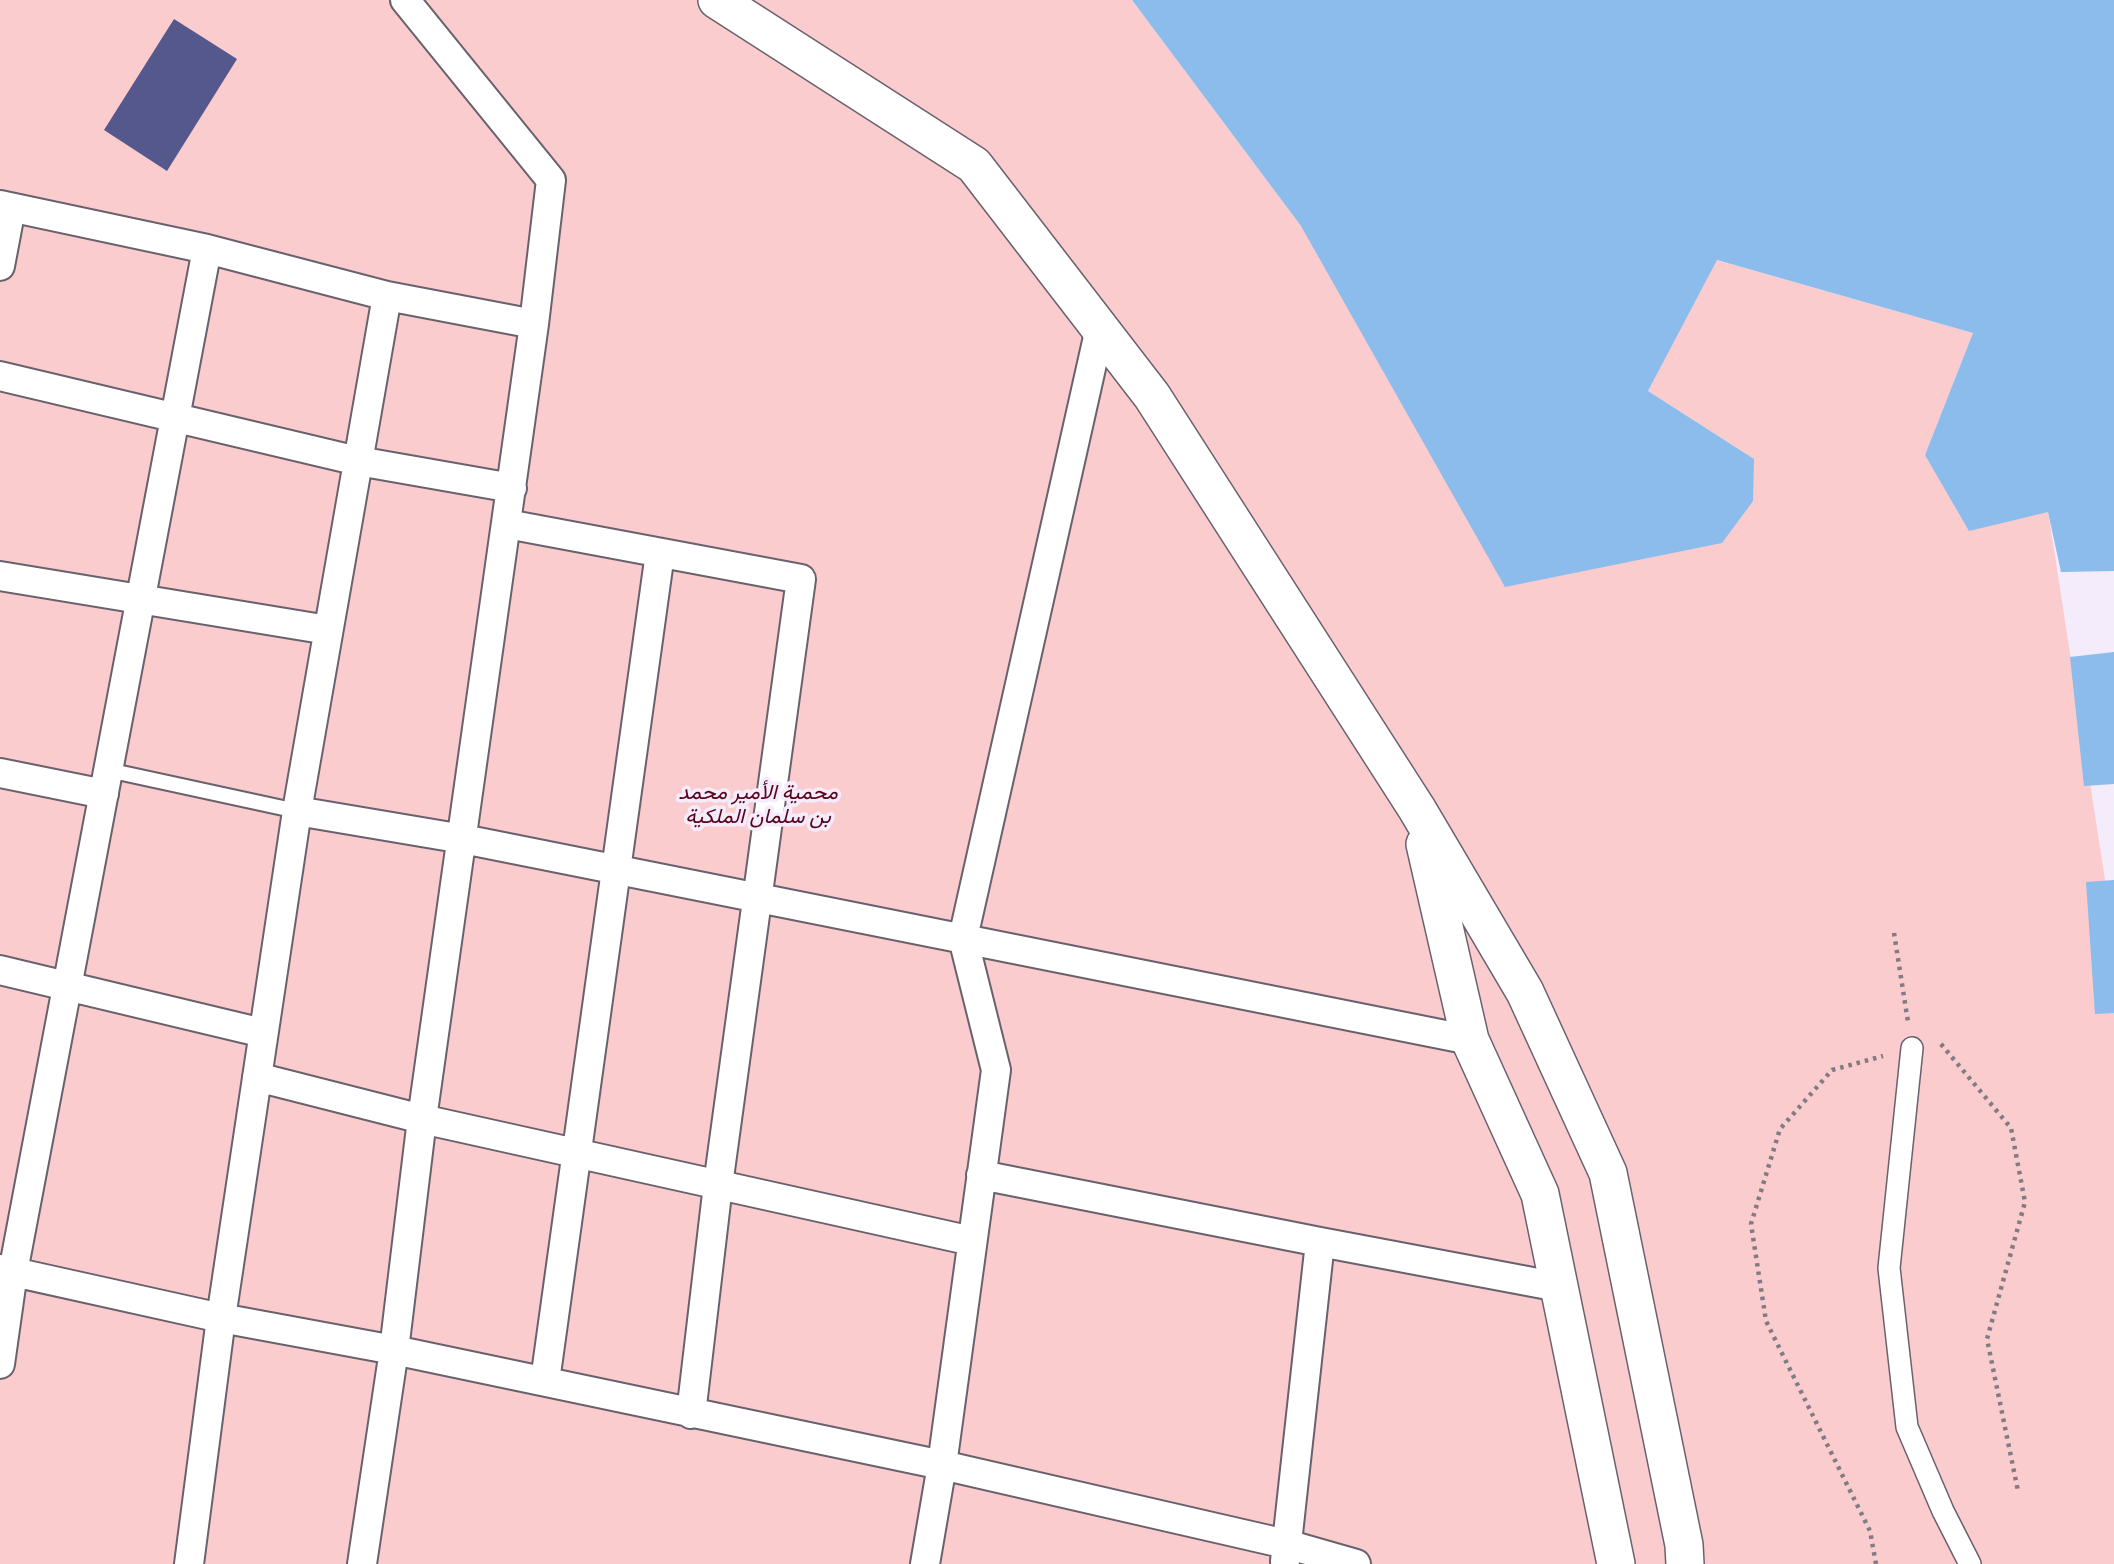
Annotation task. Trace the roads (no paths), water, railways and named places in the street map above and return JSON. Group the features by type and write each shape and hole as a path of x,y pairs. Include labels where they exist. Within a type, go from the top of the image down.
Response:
{"street":[{"path":"362,1564 394,1350 422,1119 512,488 551,180 405,0"},
{"path":"717,0 974,165 1152,396 1417,809 1525,992 1608,1173 1681,1531 1685,1564"},
{"path":"0,267 6,207 207,249 387,296 534,324"},
{"path":"0,1364 7,1271 68,986 207,249"},
{"path":"189,1564 221,1318 297,811 387,296"},
{"path":"925,1564 942,1465 996,1070 962,938 1100,328"},
{"path":"0,376 358,461 512,488"},
{"path":"507,524 801,579 718,1185 691,1414"},
{"path":"545,1381 660,553"},
{"path":"0,576 328,630"},
{"path":"0,772 106,782"},
{"path":"1417,809 1470,1040 1540,1194 1616,1564"},
{"path":"297,811 463,839 1470,1040"},
{"path":"0,970 263,1033"},
{"path":"1912,1048 1889,1268 1907,1427 1943,1511 1970,1564"},
{"path":"257,1077 422,1119 972,1241"},
{"path":"981,1175 1559,1287"},
{"path":"1285,1554 1320,1242"},
{"path":"7,1271 221,1318 394,1350 942,1465 1285,1554 1356,1564"}],"lane":[{"path":"106,782 297,811"}],"water":[{"path":"1132,0 2114,0 2114,571 2061,572 2048,512 1969,531 1925,455 1973,333 1717,260 1648,391 1754,459 1753,501 1722,543 1505,587 1301,226"},
{"path":"2114,652 2114,784 2084,786 2070,657"},
{"path":"2114,880 2114,1013 2095,1014 2086,882"}],"park label":[{"name":"محمية الأمير محمد بن سلمان الملكية","path":"758,805"}]}
